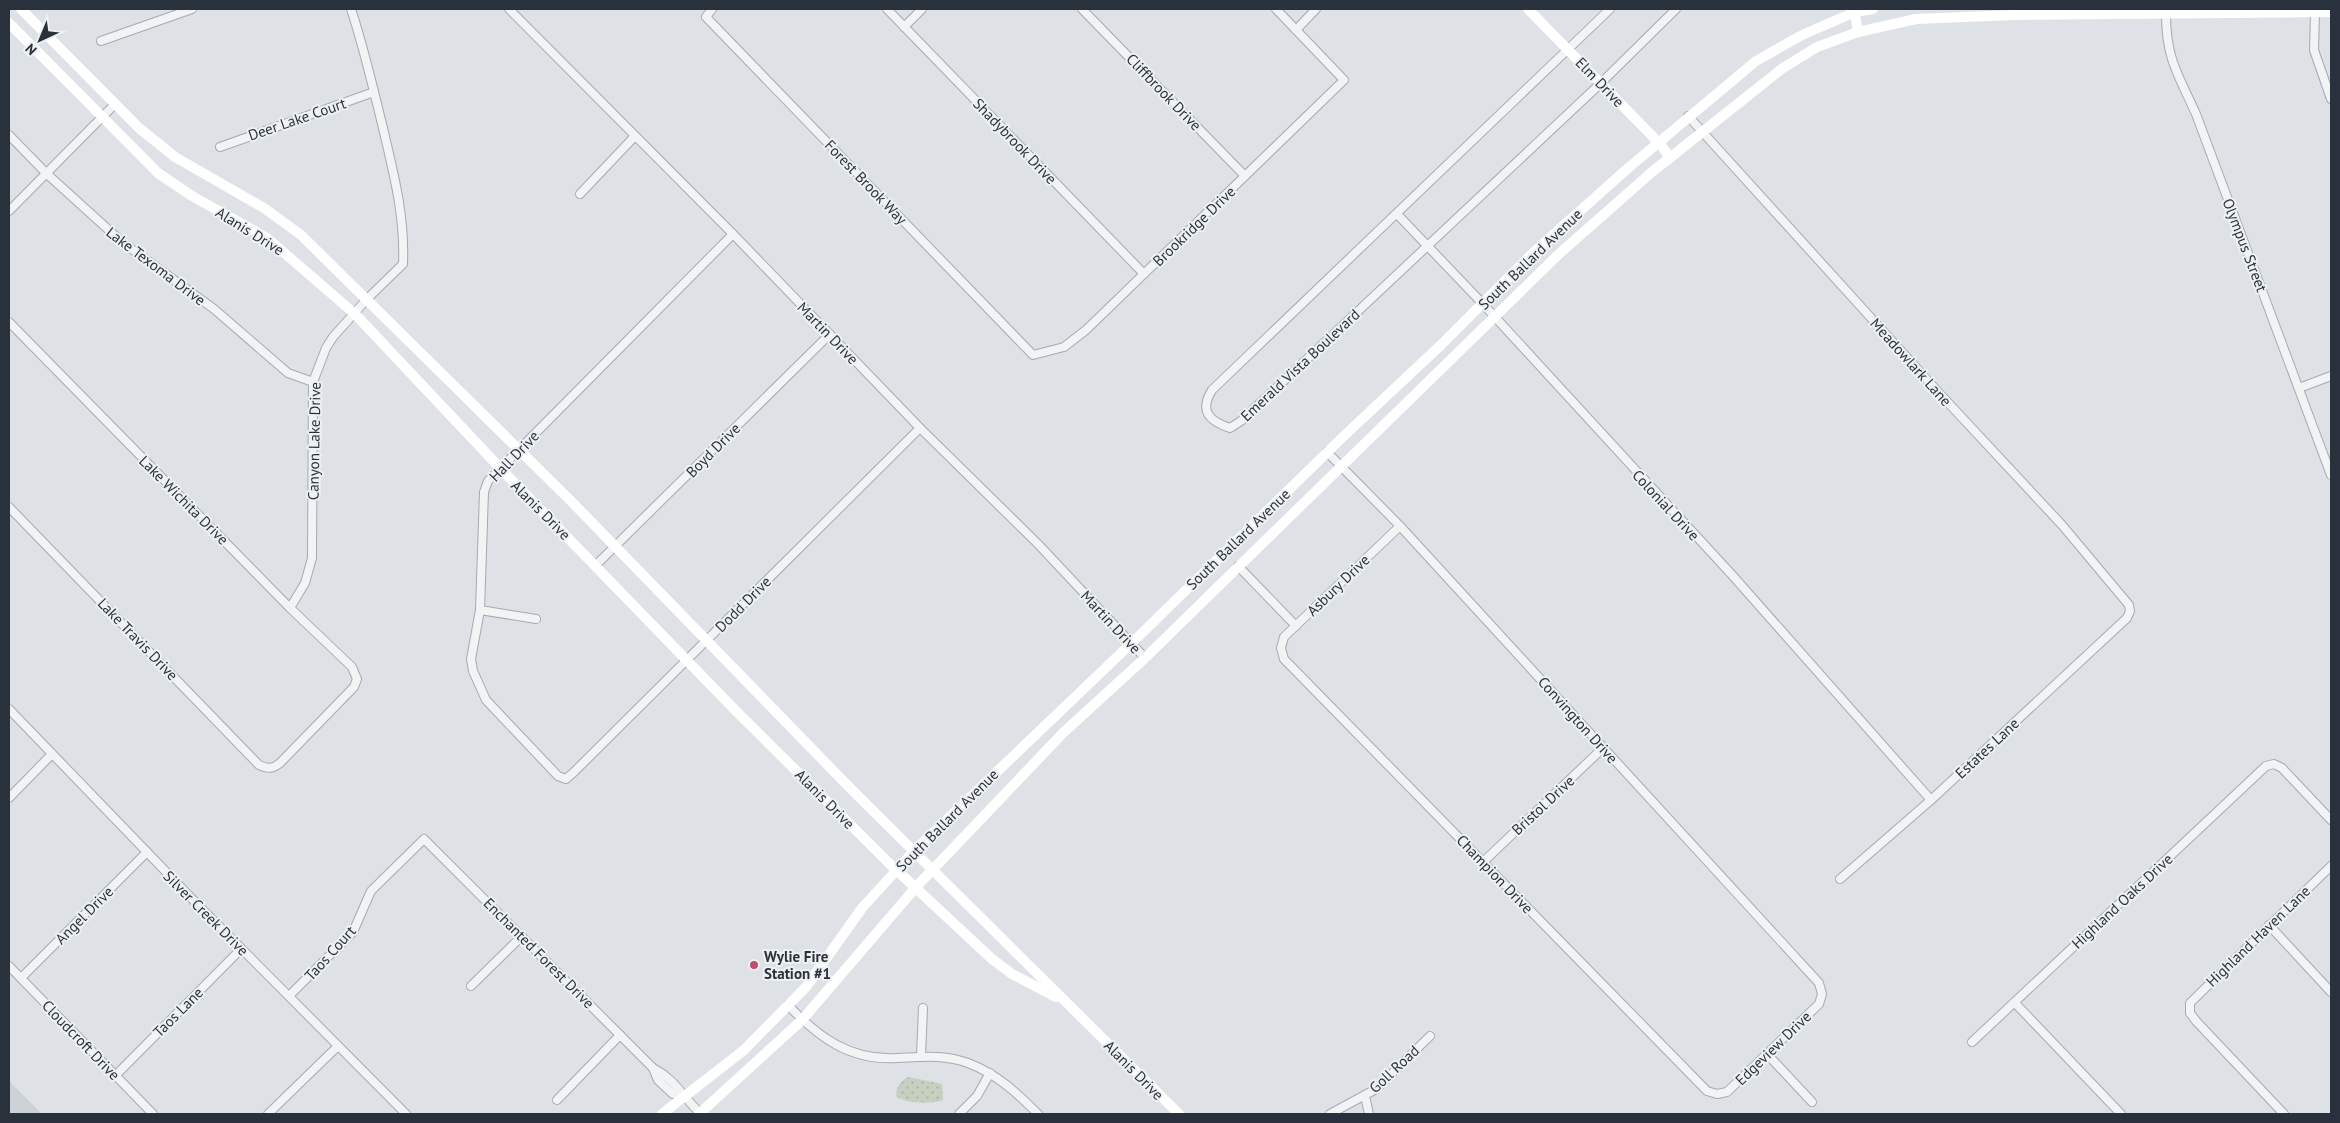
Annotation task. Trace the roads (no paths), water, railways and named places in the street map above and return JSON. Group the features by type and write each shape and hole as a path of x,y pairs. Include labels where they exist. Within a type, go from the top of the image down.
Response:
{"main road":[{"name":"Alanis Drive","path":"21,9 114,105 139,128 175,157 264,208 301,235 615,546 706,641 914,851 1179,1114"},
{"name":"Elm Drive","path":"1528,9 1658,142 1670,158"},
{"name":"South Ballard Avenue","path":"662,1114 744,1050 806,987 862,908 914,851 1131,644 1534,252 1688,116 1756,61 1796,38 1855,10 1873,9"},
{"path":"1855,10 1858,32"},
{"name":"South Ballard Avenue","path":"700,1114 802,1020 916,886 1063,733 1145,658 1560,253 1670,158 1783,68 1817,48 1858,32 1916,20 2017,15 2331,12"},
{"name":"Alanis Drive","path":"9,23 158,173 192,196 267,238 355,314 500,469 896,870 916,886 992,959 1012,974 1068,1004"}],"street":[{"path":"101,40 192,9"},
{"name":"Canyon Lake Drive","path":"290,608 305,583 312,558 313,382 326,348 367,299 403,264 404,232 400,198 363,46 351,9"},
{"name":"Martin Drive","path":"509,9 733,234 920,428 1038,544 1145,658"},
{"name":"Forest Brook Way","path":"712,9 706,17 1033,355"},
{"name":"Shadybrook Drive","path":"887,9 1144,274"},
{"path":"904,27 922,9"},
{"name":"Cliffbrook Drive","path":"1082,9 1245,176"},
{"path":"1276,9 1296,30 1316,9"},
{"name":"Emerald Vista Boulevard","path":"1610,9 1212,390 1206,400 1208,414 1217,424 1230,428 1241,421 1601,83 1676,9"},
{"path":"2314,13 2314,50 2331,99"},
{"name":"Olympus Street","path":"2166,15 2166,41 2172,63 2196,114 2331,475"},
{"name":"Brookridge Drive","path":"1033,355 1064,347 1086,330 1344,80 1296,30"},
{"name":"Deer Lake Court","path":"220,147 374,92"},
{"path":"9,211 114,105"},
{"name":"Meadowlark Lane","path":"1688,116 2062,525 2129,605 2130,611"},
{"name":"Lake Texoma Drive","path":"9,135 47,174 122,242 214,309 288,373 313,382"},
{"path":"580,194 635,136"},
{"name":"Colonial Drive","path":"1397,214 1733,576 1931,800"},
{"name":"Hall Drive","path":"566,779 558,776 486,700 478,686 473,671 472,659 480,610 484,492 488,481 520,451 733,234"},
{"name":"Lake Wichita Drive","path":"9,322 290,608 352,667 357,679"},
{"name":"Boyd Drive","path":"596,565 830,334"},
{"path":"2298,388 2331,376"},
{"name":"Dodd Drive","path":"566,779 920,428"},
{"name":"Convington Drive","path":"1327,452 1400,526 1819,983 1822,994"},
{"name":"Lake Travis Drive","path":"9,507 259,765 268,769 275,768 351,692 357,679"},
{"name":"Asbury Drive","path":"1281,648 1284,637 1400,526"},
{"path":"1238,566 1296,626"},
{"path":"480,610 536,619"},
{"name":"Estates Lane","path":"1840,879 1931,800 2126,618 2130,611"},
{"name":"Champion Drive","path":"1281,648 1284,659 1707,1091 1717,1094"},
{"name":"Silver Creek Drive","path":"9,709 241,949 406,1114"},
{"name":"Bristol Drive","path":"1483,862 1603,748"},
{"path":"9,798 52,754"},
{"name":"Highland Oaks Drive","path":"1972,1042 2266,766 2274,764 2288,773 2331,820"},
{"name":"Enchanted Forest Drive","path":"424,838 652,1068 667,1075 681,1088 684,1097 700,1114"},
{"name":"Taos Court","path":"290,996 353,932 371,891 424,838"},
{"name":"Angel Drive","path":"20,978 147,852"},
{"name":"Highland Haven Lane","path":"2284,1114 2196,1021 2189,1009 2190,1003 2196,995 2331,866"},
{"path":"2269,925 2331,992"},
{"path":"471,986 522,936"},
{"name":"Taos Lane","path":"116,1076 241,949"},
{"name":"Cloudcroft Drive","path":"9,966 153,1114"},
{"name":"Edgeview Drive","path":"1717,1094 1727,1092 1768,1055 1819,1004 1822,994"},
{"path":"2015,1003 2121,1114"},
{"path":"788,1005 802,1020 829,1042 851,1052 873,1058 942,1056 967,1063 990,1073 1008,1085 1038,1114"},
{"path":"921,1056 922,1008"},
{"path":"557,1100 620,1035"},
{"name":"Goll Road","path":"1330,1114 1376,1089 1430,1036"},
{"path":"268,1114 338,1046"},
{"path":"1768,1055 1812,1102"},
{"path":"959,1114 977,1096 990,1073"},
{"path":"1365,1096 1369,1114"}],"place":[{"name":"Wylie Fire Station #1","path":"754,965"}]}
